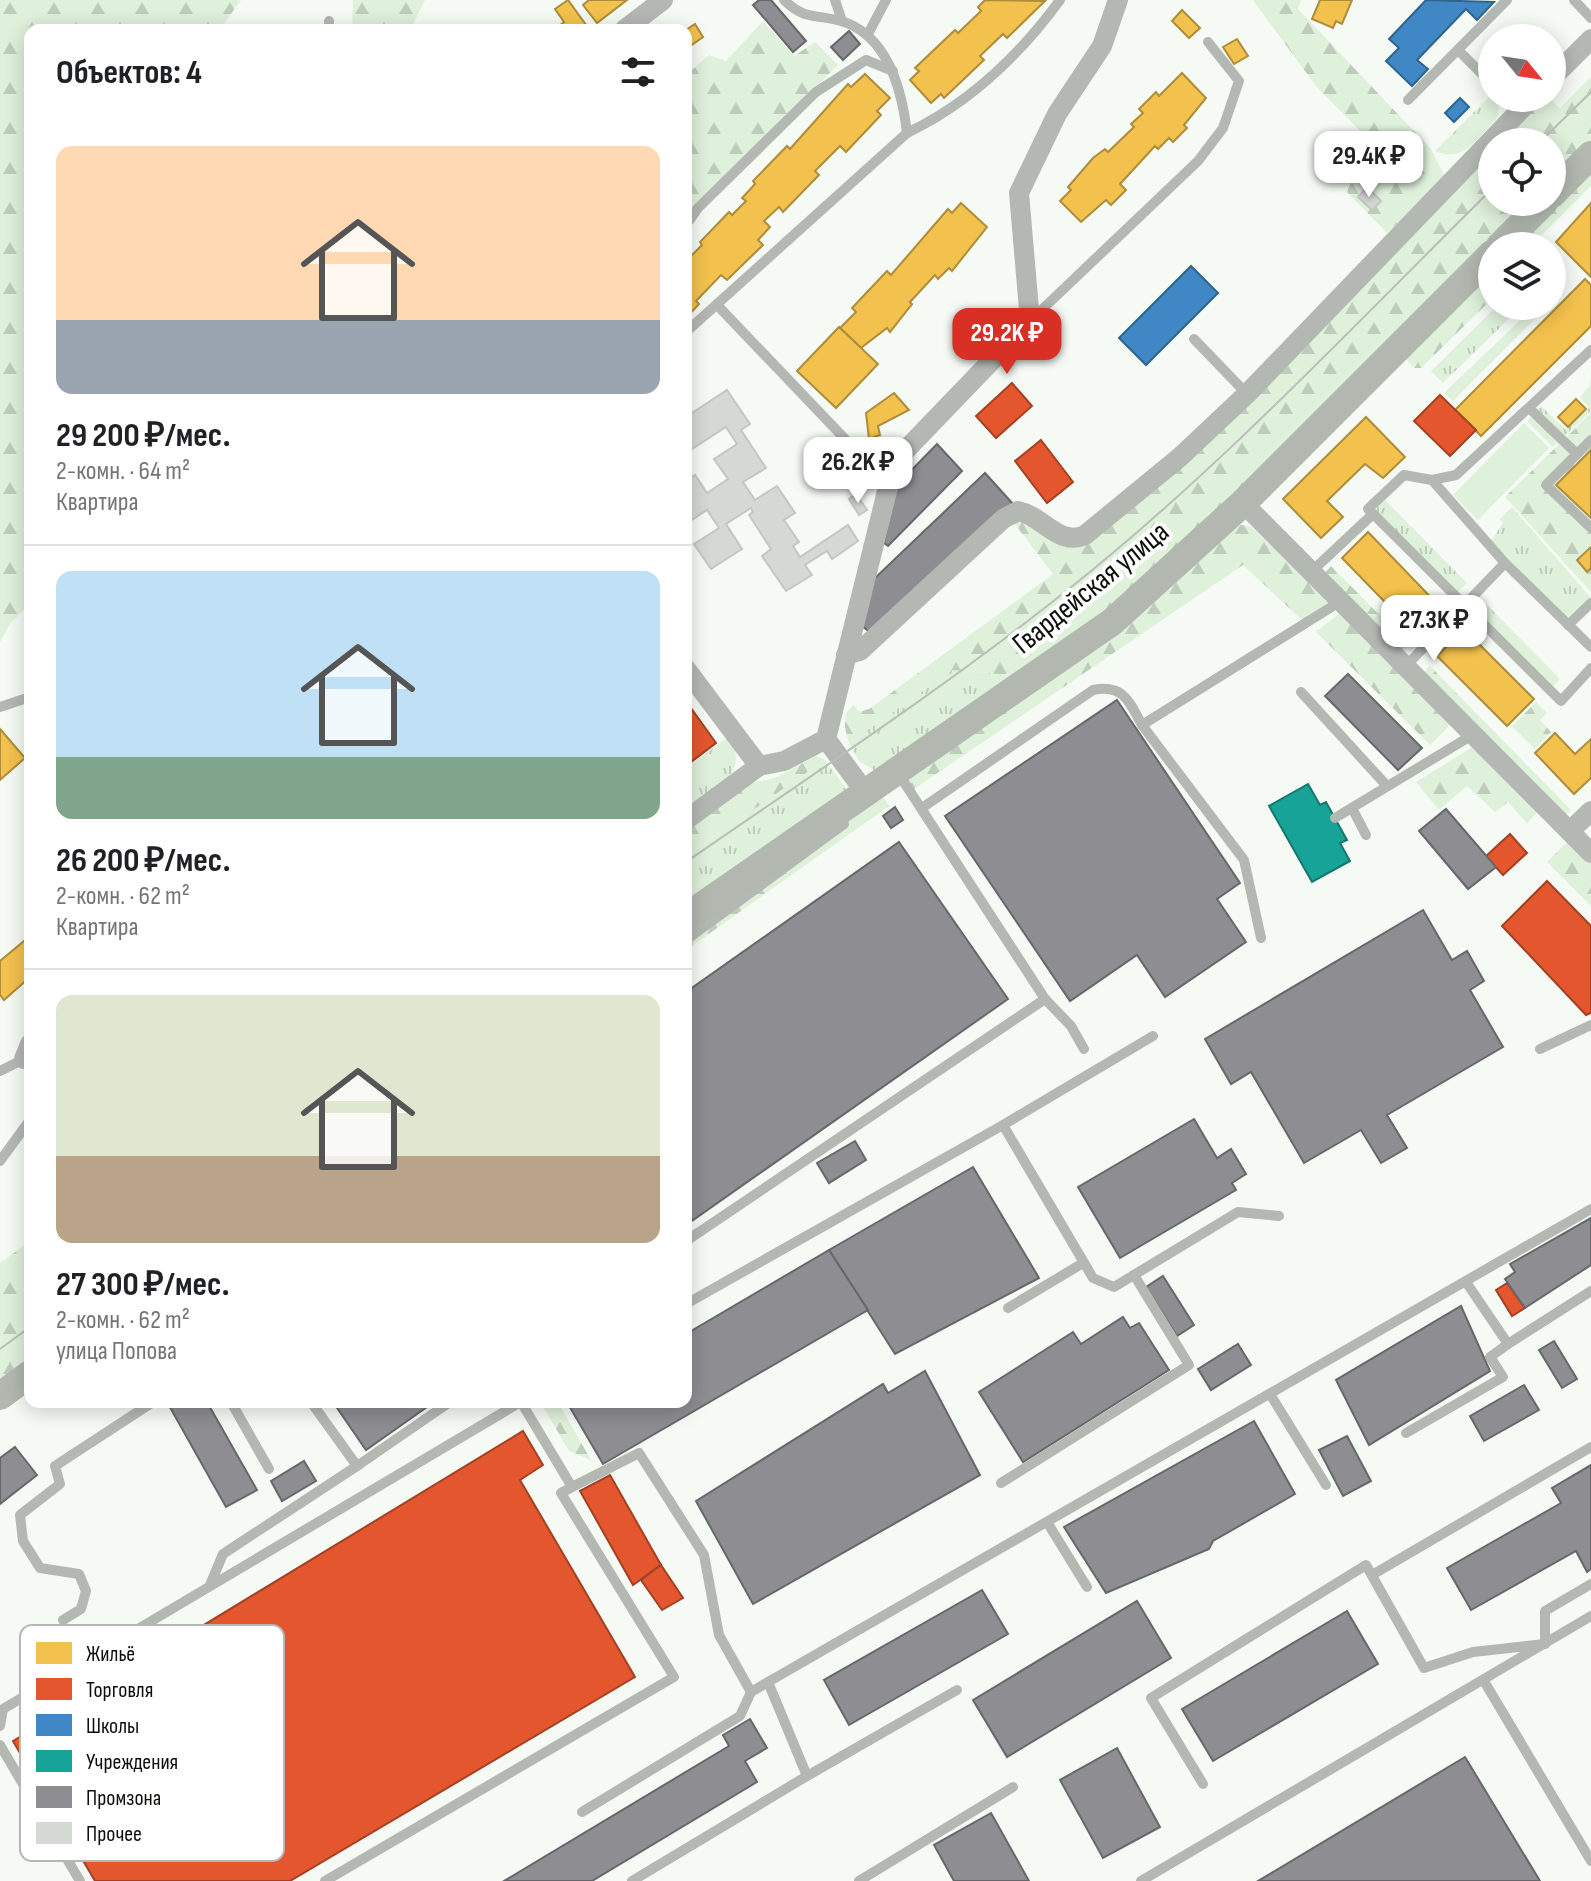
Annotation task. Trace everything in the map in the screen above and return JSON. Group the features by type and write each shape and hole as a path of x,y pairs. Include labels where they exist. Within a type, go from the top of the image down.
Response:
{"street":[{"path":"632,24 663,0"},
{"path":"865,800 826,739 891,475 899,457 1030,321 1019,193 1057,114 1102,46 1118,0"},
{"path":"1566,64 1591,39"},
{"path":"846,655 860,651 1003,519 1018,511 1065,538 1074,540 1085,535 1180,457 1247,394 1510,112"},
{"path":"1566,180 1591,155"},
{"path":"1514,232 1530,216"},
{"name":"Гвардейская улица","path":"692,913 900,776 1112,622 1243,503 1478,268"},
{"path":"1243,503 1591,853"},
{"path":"692,677 759,766"},
{"path":"692,816 759,766 784,761 826,739"},
{"path":"1570,831 1591,811"},
{"path":"0,1396 24,1378"}],"lane":[{"path":"784,0 797,14 842,21 868,34 893,71 903,93 907,133"},
{"path":"835,0 842,21"},
{"path":"868,34 886,0"},
{"path":"692,327 907,133 947,114 1020,52 1060,0"},
{"path":"1408,100 1507,0"},
{"path":"1574,0 1591,18"},
{"path":"1030,321 1198,161 1223,128 1239,81 1208,42"},
{"path":"1459,51 1478,70"},
{"path":"692,216 816,92 866,60 893,71"},
{"path":"718,306 866,461 891,475"},
{"path":"1194,339 1247,394"},
{"path":"1591,350 1456,475 1432,480 1404,475 1368,509 1561,701 1591,668"},
{"path":"1530,409 1577,454"},
{"path":"1591,440 1546,485 1591,528"},
{"path":"1432,480 1505,563 1591,647"},
{"path":"1311,572 1373,514"},
{"path":"1406,666 1505,563"},
{"path":"1142,725 1341,601"},
{"path":"1568,625 1591,603"},
{"path":"922,808 1093,690 1109,686 1124,692 1142,725 1244,860 1261,938"},
{"path":"1301,692 1387,786"},
{"path":"0,707 24,699"},
{"path":"1335,818 1474,734"},
{"path":"900,776 1045,999 1071,1026 1084,1049"},
{"path":"1352,808 1366,835"},
{"path":"692,936 852,818"},
{"path":"692,1237 1045,999"},
{"path":"1540,1049 1591,1025"},
{"path":"692,1301 1003,1125 1153,1036"},
{"path":"0,1071 24,1056"},
{"path":"1003,1125 1093,1278 1114,1287 1238,1212 1279,1216"},
{"path":"0,1161 24,1128"},
{"path":"582,1812 740,1716 751,1692 1591,1209"},
{"path":"1008,1308 1083,1263"},
{"path":"1001,1483 1189,1365 1134,1275"},
{"path":"1466,1282 1508,1344"},
{"path":"1406,1433 1503,1377 1490,1357 1591,1291"},
{"path":"1270,1394 1326,1485"},
{"path":"63,1620 81,1609 86,1591 79,1574 40,1568 23,1541 20,1515 60,1484 55,1466 144,1408"},
{"path":"234,1408 269,1469"},
{"path":"315,1408 357,1466"},
{"path":"210,1585 223,1554 441,1408"},
{"path":"143,1625 511,1408"},
{"path":"523,1408 572,1487"},
{"path":"1372,1575 1591,1447"},
{"path":"325,1881 674,1677 561,1493 639,1453 704,1555 719,1635 751,1692"},
{"path":"1047,1522 1087,1587"},
{"path":"1203,1784 1151,1698 1366,1565 1424,1668 1473,1652 1545,1644"},
{"path":"1545,1644 1545,1611 1591,1584"},
{"path":"1141,1881 1591,1616"},
{"path":"1484,1681 1591,1861"},
{"path":"768,1682 807,1776"},
{"path":"632,1881 957,1690"},
{"path":"0,1726 3,1709 20,1699"},
{"path":"0,1745 20,1779"},
{"path":"859,1881 1013,1787"},
{"path":"68,1861 80,1881"}],"green space":[{"path":"0,0 241,0 223,24 24,24 24,610 10,623 0,642"},
{"path":"353,0 425,0 413,24 352,24"},
{"path":"1253,0 1301,0 1298,9 1431,149 1445,177 1387,233 1347,192 1368,139 1316,86"},
{"path":"763,21 794,56 815,42 838,65 692,209 692,70 709,55 726,61"},
{"path":"1591,77 1591,143 1566,167 1566,128 1510,128 1526,112 1566,112 1566,102"},
{"path":"1478,108 1478,112 1498,112 1498,117 1488,128 1478,128 1478,139 1463,151 1445,154 1435,151"},
{"path":"1478,160 1478,216 1517,216 1500,232 1478,232 1478,254 1156,569 1023,676 952,670 849,743 845,722 847,713 854,705 859,712 869,709 1053,574 1014,523 1026,518 1075,545"},
{"path":"1591,166 1591,186 1566,211 1566,191"},
{"path":"1540,216 1561,216 1545,232 1524,232"},
{"path":"1478,278 1478,313 1421,368 1414,368 1401,354"},
{"path":"1483,320 1508,320 1443,383 1431,371"},
{"path":"1520,320 1534,320 1453,401 1444,393"},
{"path":"1591,372 1591,411 1553,447 1527,421 1541,406 1566,430 1589,408 1580,397 1590,385"},
{"path":"1591,413 1591,592 1505,497"},
{"path":"1524,423 1549,448 1478,520 1453,495"},
{"path":"1385,500 1467,583 1457,593 1375,510"},
{"path":"1512,507 1591,598 1567,618 1491,541 1503,523 1500,519"},
{"path":"1233,524 1250,526 1332,601 1303,621 1243,565 914,789 904,775"},
{"path":"1331,566 1408,644 1399,654 1322,576"},
{"path":"1487,605 1560,679 1552,687 1479,613"},
{"path":"1340,613 1453,722 1430,745 1316,632"},
{"path":"1430,666 1571,810 1563,818 1422,674"},
{"path":"952,670 1023,676 874,770 859,761 849,743"},
{"path":"1536,702 1547,713 1540,720 1551,732 1535,749 1512,726"},
{"path":"728,737 735,749 736,761 726,781 692,809 692,764"},
{"path":"1479,743 1542,807 1527,823 1508,802 1495,812 1467,786 1439,810 1416,782"},
{"path":"816,756 825,760 692,852 692,824 746,784 775,778"},
{"path":"825,760 847,790 692,902 692,852"},
{"path":"879,791 889,806 692,946 692,923"},
{"path":"1569,840 1591,863 1591,906 1547,862"},
{"path":"24,1245 24,1366 0,1383 0,1263"},
{"path":"544,1408 561,1408 591,1460 569,1451"}],"building: Жильё":[{"path":"568,0 585,24 562,24 564,22 555,9"},
{"path":"589,0 627,0 597,23 583,5"},
{"path":"985,0 1045,1 1007,38 1003,34 980,56 984,60 944,98 941,94 931,103 910,80 919,71 915,68 955,30 958,33 981,11 978,7"},
{"path":"1320,0 1352,0 1342,24 1336,21 1333,28 1312,19"},
{"path":"1182,10 1200,28 1189,38 1172,21"},
{"path":"695,24 703,37 692,45 692,26"},
{"path":"1237,39 1248,56 1234,64 1223,47"},
{"path":"1182,73 1206,98 1184,125 1187,128 1173,142 1169,138 1158,149 1155,146 1120,184 1126,190 1111,205 1106,200 1081,222 1060,201 1071,190 1068,187 1093,158 1105,149 1108,152 1134,127 1131,124 1143,113 1139,109 1156,92 1159,96"},
{"path":"865,74 890,98 877,111 881,115 846,152 840,146 815,171 819,175 783,212 779,207 764,221 770,227 758,240 763,245 727,280 721,275 696,301 699,304 692,312 692,255 702,245 700,242 729,212 732,215 746,201 742,198 755,184 753,181 787,146 790,149 848,84 851,87"},
{"path":"961,203 987,227 952,271 949,268 938,279 935,275 910,302 912,304 890,332 887,328 861,348 840,328 856,312 852,308 887,271 891,275 948,209 952,213"},
{"path":"1591,203 1591,277 1566,252 1565,232"},
{"path":"1585,279 1591,285 1591,326 1481,436 1455,410 1544,320 1566,320 1566,298"},
{"path":"839,327 878,364 836,408 797,371"},
{"path":"894,393 909,410 878,426 880,435 869,439 866,413"},
{"path":"1576,399 1586,409 1568,427 1558,417"},
{"path":"1366,417 1405,457 1383,478 1365,464 1327,501 1343,517 1321,538 1283,499"},
{"path":"1591,450 1591,518 1556,485"},
{"path":"1368,532 1442,609 1416,634 1342,558"},
{"path":"1591,547 1591,568 1587,572 1577,560"},
{"path":"1464,629 1534,699 1507,726 1437,656"},
{"path":"0,729 24,759 0,780"},
{"path":"1555,733 1575,754 1591,739 1591,778 1574,794 1535,753"},
{"path":"24,941 24,982 4,1000 0,995 0,961"}],"building: Торговля":[{"path":"1012,383 1032,406 996,438 976,416"},
{"path":"1440,395 1476,430 1450,456 1414,421"},
{"path":"1041,440 1073,482 1047,503 1015,461"},
{"path":"692,709 716,743 692,761"},
{"path":"1510,834 1527,853 1503,875 1486,856"},
{"path":"1547,881 1591,926 1591,1013 1586,1015 1502,926"},
{"path":"1507,1283 1525,1308 1512,1316 1496,1290"},
{"path":"523,1431 543,1465 520,1480 635,1677 290,1881 95,1881 83,1861 284,1861 284,1625 204,1625"},
{"path":"610,1475 661,1565 633,1585 580,1491"},
{"path":"661,1565 683,1598 662,1610 641,1580"},
{"path":"20,1737 20,1753 13,1741"}],"building: Школы":[{"path":"1426,0 1494,2 1477,20 1466,9 1417,60 1428,69 1412,86 1386,61 1399,48 1389,39"},
{"path":"1460,98 1469,107 1454,122 1445,113"},
{"path":"1191,266 1218,293 1146,365 1119,338"}],"building: Учреждения":[{"path":"1308,784 1320,805 1326,802 1347,840 1340,843 1350,861 1312,882 1269,806"}],"building: Промзона":[{"path":"759,0 771,0 806,41 793,52 753,5"},
{"path":"849,31 860,44 843,60 831,47"},
{"path":"937,444 962,471 888,546 884,543 896,486"},
{"path":"985,473 1013,504 871,633 862,626 875,578"},
{"path":"1348,674 1422,748 1398,770 1325,696"},
{"path":"1117,700 1240,883 1217,899 1246,942 1165,997 1137,955 1070,1001 945,816"},
{"path":"895,807 903,820 891,828 883,816"},
{"path":"1446,809 1496,867 1468,889 1419,831"},
{"path":"899,842 1008,999 692,1221 692,988"},
{"path":"1423,910 1452,960 1467,951 1484,981 1470,990 1503,1047 1387,1115 1407,1148 1381,1163 1361,1130 1304,1163 1251,1072 1231,1084 1205,1039"},
{"path":"1194,1119 1217,1158 1231,1149 1246,1174 1232,1183 1236,1190 1120,1258 1078,1187"},
{"path":"855,1141 866,1160 829,1183 817,1163"},
{"path":"973,1167 1039,1278 895,1354 829,1250"},
{"path":"1591,1218 1591,1265 1525,1308 1505,1279 1515,1272 1510,1264"},
{"path":"829,1250 868,1310 603,1464 570,1408 692,1408 692,1330"},
{"path":"1163,1276 1194,1325 1177,1336 1146,1287"},
{"path":"1461,1306 1490,1371 1369,1445 1336,1380"},
{"path":"1123,1317 1130,1328 1139,1323 1169,1370 1023,1462 979,1392 1073,1332 1081,1344"},
{"path":"1554,1341 1577,1379 1562,1388 1539,1350"},
{"path":"1238,1344 1251,1365 1211,1390 1198,1369"},
{"path":"925,1371 980,1475 753,1604 696,1501 883,1384 888,1393"},
{"path":"1524,1385 1539,1410 1484,1441 1470,1416"},
{"path":"170,1408 210,1408 257,1490 226,1507"},
{"path":"337,1408 426,1408 366,1450"},
{"path":"1254,1421 1295,1494 1213,1541 1209,1549 1106,1593 1064,1527"},
{"path":"1347,1436 1371,1481 1343,1496 1319,1450"},
{"path":"15,1447 37,1475 0,1504 0,1458"},
{"path":"304,1461 316,1481 282,1501 271,1481"},
{"path":"1591,1465 1591,1569 1587,1572 1576,1551 1471,1610 1447,1568 1561,1503 1552,1488"},
{"path":"982,1590 1008,1634 849,1725 824,1680"},
{"path":"1137,1601 1171,1658 1007,1757 973,1700"},
{"path":"1347,1611 1378,1664 1213,1761 1182,1709"},
{"path":"750,1719 767,1748 745,1761 757,1782 592,1881 504,1881 729,1746 723,1735"},
{"path":"1117,1748 1160,1827 1103,1858 1060,1780"},
{"path":"1465,1757 1540,1881 1258,1881"},
{"path":"991,1813 1029,1881 954,1881 934,1845"}],"building: Прочее":[{"path":"1367,187 1381,201 1372,210 1358,197"},
{"path":"727,390 750,424 741,430 766,468 743,482 755,500 777,486 795,513 784,520 799,542 793,546 800,557 848,525 858,541 832,559 827,551 805,565 812,575 786,591 762,556 771,549 749,515 753,512 751,508 726,524 742,549 711,569 694,544 719,528 707,510 692,520 692,477 695,475 707,493 728,479 714,459 737,444 726,427 692,449 692,413"},
{"path":"856,494 867,510 859,515 849,499"}],"tram line":[{"path":"1554,128 1591,92"},
{"path":"692,858 976,660 1126,542 1234,445 1478,203"},
{"path":"0,1349 24,1331"}]}
